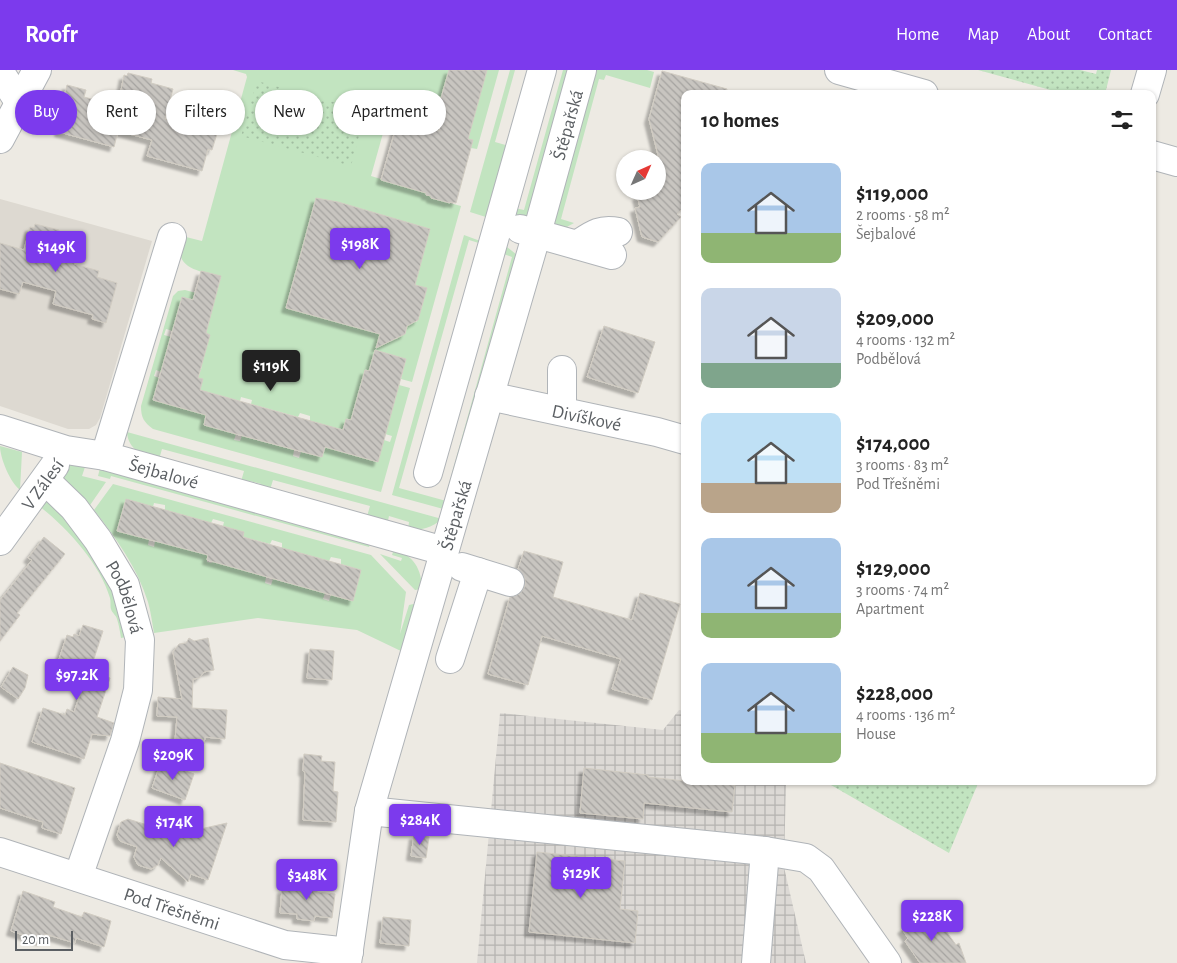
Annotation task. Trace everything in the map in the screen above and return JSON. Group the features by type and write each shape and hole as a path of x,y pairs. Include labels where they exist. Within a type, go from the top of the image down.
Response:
{"street":[{"path":"26,90 37,70"},
{"path":"428,473 542,70"},
{"name":"Štěpařská","path":"348,958 369,811 537,233 582,70"},
{"path":"839,70 910,90"},
{"path":"1145,90 1152,70"},
{"path":"0,72 15,94"},
{"path":"0,139 15,111"},
{"path":"1156,156 1177,162"},
{"path":"499,224 577,245 615,244"},
{"name":"Šejbalové","path":"172,237 104,456 443,556 478,572 510,582"},
{"path":"562,370 562,412"},
{"name":"Divíškové","path":"489,396 681,439"},
{"path":"0,429 66,450 104,456"},
{"name":"V Zálesí","path":"0,541 66,450"},
{"name":"Podbělová","path":"45,480 74,508 94,533 126,585 140,640 138,690 125,741 78,877"},
{"path":"450,658 478,572"},
{"path":"369,811 765,851 806,858 821,869 887,963"},
{"path":"756,963 765,851"},
{"name":"Pod Třešněmi","path":"0,852 285,945 348,958"}],"shaded area":[{"path":"0,199 152,241 100,418 96,425 89,429 68,429 0,406"},
{"path":"679,710 681,710 681,785 786,785 784,867 806,963 477,963 500,713 663,730"}],"green space":[{"path":"233,70 453,70 448,88 444,87 443,90 333,90 333,135 382,135 371,176 426,193 431,198 461,206 412,382 401,379 406,359 375,350 369,371 365,370 359,409 354,408 351,420 346,419 343,430 310,421 310,416 300,413 298,417 251,404 252,400 241,397 240,401 200,390 203,379 198,378 202,366 197,364 210,335 206,333 213,306 182,297 173,331 166,329 164,335 171,337 161,372 156,370 154,376 206,415 204,425 236,434 234,440 240,441 242,436 294,450 293,456 299,458 301,452 322,457 325,447 377,462 384,440 390,442 392,436 385,434 399,385 410,388 381,492 153,429 142,417 141,406 173,296 178,291 185,290 215,298 221,277 196,270 185,263 181,258 180,252 182,236 202,241 231,135 245,135 245,90 243,90 246,74","holes":["316,200 427,228 429,232 409,306 427,288 418,320 416,322 409,320 405,334 400,335 397,339 286,306"]},
{"path":"487,70 499,70 477,149 471,148 473,140 465,138"},
{"path":"510,70 515,70 495,142 509,146 489,218 470,212"},
{"path":"563,70 571,70 532,209 526,219 514,218 510,207 524,210"},
{"path":"597,70 647,70 654,72 650,88 606,75 604,80 599,79 561,219 574,223 565,228 560,227 554,223"},
{"path":"978,70 1080,70 1096,74 1097,70 1111,70 1106,90 1050,90"},
{"path":"257,81 290,90 255,90 255,135 323,135 323,99 333,102 333,135 359,135 351,166 241,136 245,135 245,122"},
{"path":"464,235 483,242 482,244 469,240 399,488 450,502 447,510 392,495"},
{"path":"503,247 507,247 517,255 453,492 447,491 512,257 498,252"},
{"path":"127,432 442,519 426,528 408,530 409,522 389,516 387,525 366,520 370,506 273,480 269,493 260,491 261,484 250,481 248,487 240,485 244,471 162,449 158,463 133,448"},
{"path":"0,446 22,452 20,490 6,470"},
{"path":"86,464 82,476 106,482 86,511 64,486 61,470 68,465"},
{"path":"100,468 371,542 369,547 111,476 110,479 98,476"},
{"path":"113,484 371,555 406,592 400,634 409,605 418,603 403,652 357,630 258,618 154,633 148,602 138,577 118,542 94,510","holes":["126,499 153,507 154,503 165,505 165,510 211,523 213,519 224,522 223,526 244,532 243,537 270,544 272,540 282,543 282,548 329,561 331,557 341,559 341,564 361,570 353,601 331,595 329,601 323,599 325,593 273,579 271,585 265,583 266,577 235,568 236,563 214,557 212,563 207,562 208,555 155,541 154,547 148,545 149,539 117,530"]},
{"path":"47,496 108,568 131,636 121,638 118,621 112,612 110,598 105,585 90,558 58,522 35,503"},
{"path":"394,549 406,555 415,564 422,582 422,589 415,590 380,554 401,561 402,558 392,555"},
{"path":"831,785 977,785 949,853"}],"building":[{"path":"449,70 487,70 468,139 473,140 456,203 431,198 426,193 381,180 394,135 446,135 446,90 443,90"},
{"path":"662,71 727,89 681,90 681,210 677,214 681,217 658,242 642,237 635,208 640,207 638,200 666,200 666,150 657,150 649,119"},
{"path":"128,73 152,79 151,83 173,89 166,90 166,135 217,135 212,150 208,149 202,171 147,156 152,140 133,135 156,135 156,90 121,90 124,75 127,76"},
{"path":"67,85 86,90 84,97 87,98 87,135 117,135 114,147 70,135 77,135 77,90 66,90"},
{"path":"316,198 338,202 430,229 415,285 427,288 418,320 407,326 405,334 376,348 380,334 286,308"},
{"path":"35,224 59,230 58,234 78,240 77,243 79,244 74,264 99,271 97,277 117,283 106,323 92,319 93,315 53,304 56,291 23,282 19,294 0,289 0,243 24,250 30,227 34,228"},
{"path":"201,271 221,276 206,333 210,335 198,378 203,379 200,390 343,430 346,419 351,420 365,370 369,371 375,350 406,359 378,462 325,447 322,457 236,434 204,425 206,415 153,400 182,297 193,300"},
{"path":"604,326 655,342 638,393 587,377"},
{"path":"126,499 244,532 243,537 361,570 353,601 207,560 208,555 117,531"},
{"path":"44,537 65,554 17,613 20,615 0,641 0,600 32,560 28,558"},
{"path":"524,551 563,562 553,597 632,620 640,593 680,604 652,700 612,689 621,659 542,636 528,685 488,674 510,597 520,594 525,586 525,578 518,569"},
{"path":"83,625 103,631 90,671 110,678 97,717 114,723 110,736 92,734 84,759 32,742 43,708 65,715 67,709 74,712 88,672 58,662 67,635 73,637 74,634 79,636"},
{"path":"189,638 194,641 208,638 214,670 204,672 199,678 193,679 192,708 227,710 225,739 205,737 204,744 175,741 177,717 157,716 158,697 182,699 173,652 179,644 186,643"},
{"path":"310,649 334,651 332,680 307,678"},
{"path":"13,667 28,675 25,688 18,699 1,687"},
{"path":"304,754 322,756 321,761 335,762 333,791 338,792 336,822 303,820"},
{"path":"161,762 194,774 185,800 152,788"},
{"path":"0,763 75,788 61,834 42,828 43,822 0,808"},
{"path":"584,768 681,781 681,785 735,785 732,812 644,803 643,819 580,813"},
{"path":"128,819 185,838 187,832 227,823 208,880 191,874 188,882 161,858 158,865 151,869 138,865 134,857 137,847 120,841 117,835 121,822"},
{"path":"414,835 429,837 426,858 411,856"},
{"path":"537,852 625,861 620,909 638,911 635,943 529,932"},
{"path":"305,877 314,878 318,882 317,892 335,894 332,918 315,916 314,921 297,919 297,914 280,913 282,889 299,890 300,881"},
{"path":"23,891 55,902 53,907 82,917 84,912 111,921 104,947 76,938 75,943 45,934 42,941 11,931"},
{"path":"927,912 931,917 935,915 956,945 959,943 966,963 920,963 905,941 908,938 902,929"},
{"path":"383,917 411,920 409,946 380,943"}]}
